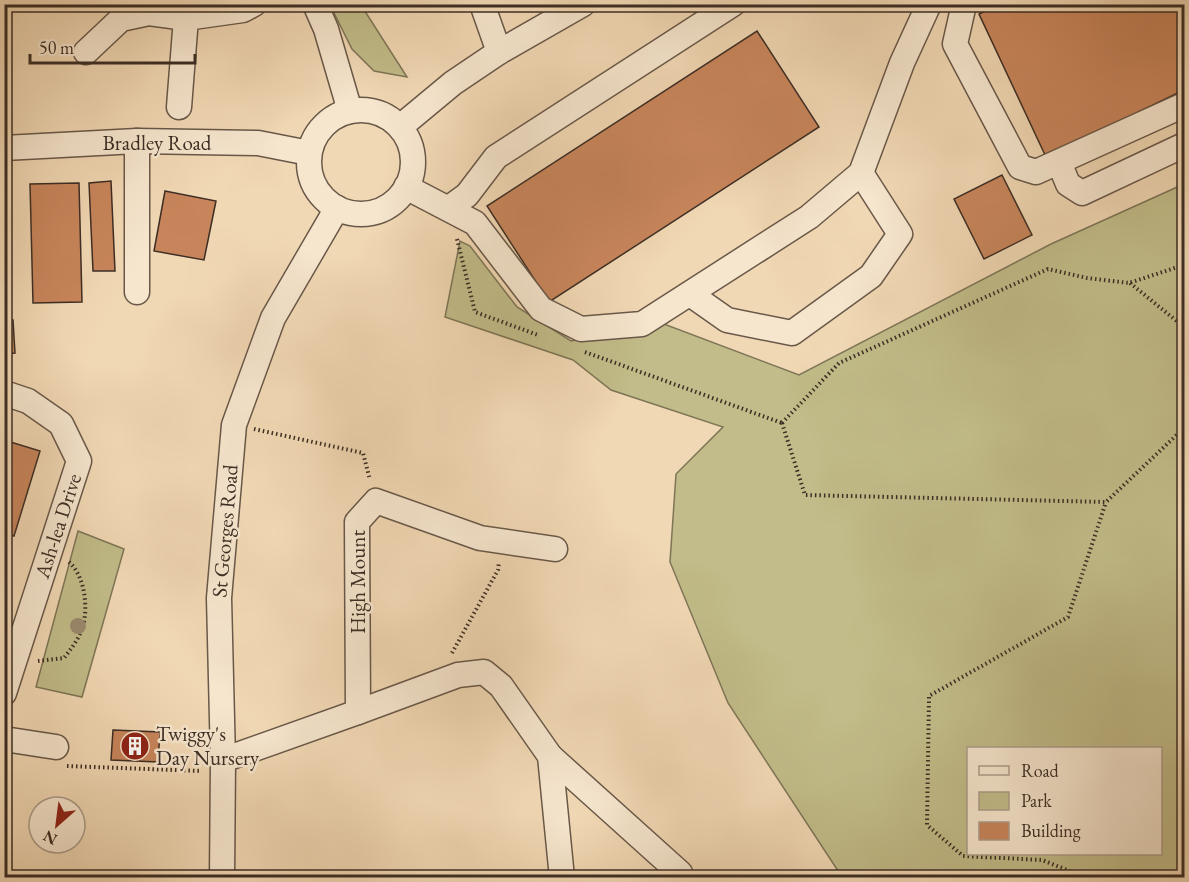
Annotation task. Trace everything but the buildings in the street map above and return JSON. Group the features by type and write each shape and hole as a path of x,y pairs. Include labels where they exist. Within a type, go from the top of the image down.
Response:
{"street":[{"path":"86,52 120,19 149,13 186,18 243,10 254,4"},
{"path":"315,4 326,29 350,111"},
{"path":"482,4 500,52"},
{"path":"400,127 453,83 500,52 584,4"},
{"path":"449,208 467,195 496,157 733,4"},
{"path":"406,187 475,222 541,309 581,329 642,324 809,217 861,173 902,63 929,4"},
{"path":"964,4 955,44 1020,167 1036,172 1185,105"},
{"path":"179,107 186,18"},
{"path":"368,110 386,116 400,127 408,141 412,156 411,172 406,187 389,204 368,213 352,213 337,208 324,198 314,185 309,169 309,153 314,138 335,116 350,111 368,110"},
{"path":"137,141 137,292"},
{"name":"Bradley Road","path":"4,148 137,141 258,143 309,153"},
{"path":"1059,162 1068,184 1082,193 1185,145"},
{"path":"690,294 727,320 792,333 870,276 900,234 861,173"},
{"name":"St Georges Road","path":"222,878 223,766 219,598 234,425 273,318 337,208"},
{"name":"Ash-lea Drive","path":"4,393 28,401 61,424 79,461 4,693"},
{"name":"High Mount","path":"358,712 357,522 376,501 480,538 555,549"},
{"path":"223,766 440,681 458,675 484,672 501,686 550,756 680,873 679,878"},
{"path":"4,739 56,747"},
{"path":"550,756 562,878"}],"path":[{"path":"1106,502 805,495 782,423 839,363 1048,269 1087,278 1129,282 1185,265"},
{"path":"1129,282 1185,327"},
{"path":"234,425 363,453 376,501"},
{"path":"1087,878 1042,860 963,856 927,825 929,696 1068,617 1106,502 1185,428"},
{"path":"440,681 442,672 498,570 503,541"},
{"path":"17,655 42,662 64,658 82,628 83,594 78,570 69,562 49,553"},
{"path":"56,747 65,766 223,766"}],"green space":[{"path":"330,5 361,5 407,77 374,71 352,49"},
{"path":"1184,184 1184,877 842,877 728,703 670,562 676,474 723,427 611,390 573,360 445,317 460,241 470,246 517,307 571,341 664,324 799,375 1051,244"},
{"path":"78,531 124,549 82,697 36,687"}],"place":[{"name":"Twiggy's Day Nursery","path":"135,746"}]}
